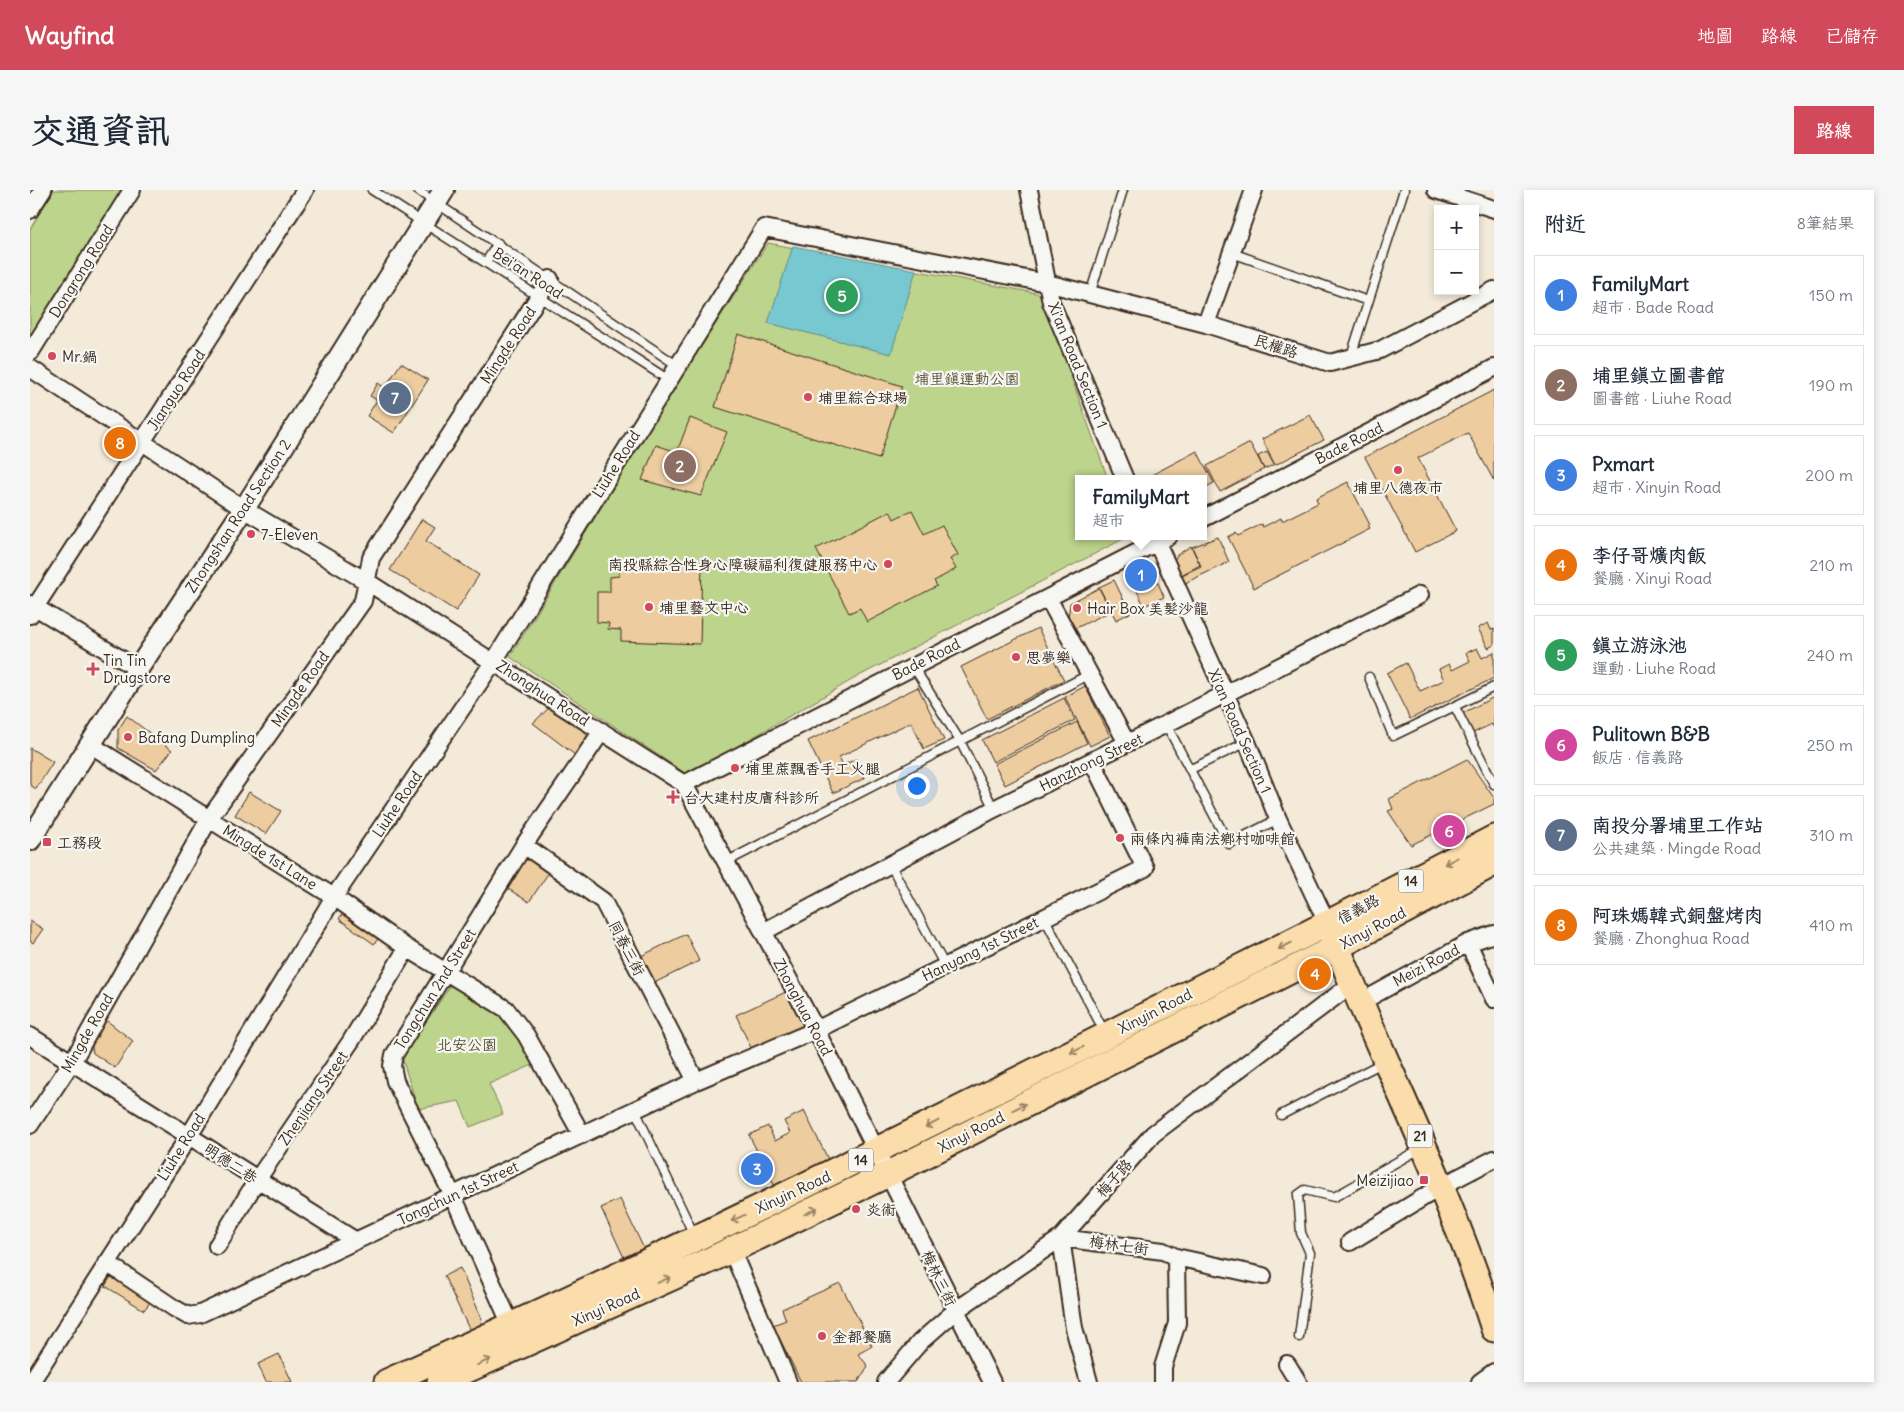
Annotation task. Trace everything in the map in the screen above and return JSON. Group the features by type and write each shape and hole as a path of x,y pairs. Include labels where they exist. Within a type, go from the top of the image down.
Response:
{"main road":[{"name":"信義路","path":"1333,936 1494,838"},
{"name":"Xinyi Road","path":"440,1382 516,1336 731,1250 888,1174 1333,936 1494,863"},
{"name":"Xi'an Road Section 1","path":"1333,936 1356,993 1442,1186 1474,1265 1494,1329"},
{"name":"Xinyin Road","path":"387,1382 516,1336 696,1239 877,1152 1106,1035 1333,936"}],"street":[{"name":"Dongrong Road","path":"30,353 132,190"},
{"name":"Jianguo Road","path":"32,609 142,443 305,190"},
{"name":"Xi'an Road Section 1","path":"1029,190 1051,302 1123,475"},
{"path":"1206,324 1254,190"},
{"path":"1436,190 1494,209"},
{"name":"Zhongshan Road Section 2","path":"30,840 138,669 244,509 440,196"},
{"name":"民權路","path":"764,228 1047,283 1206,324 1330,363 1380,350 1494,290"},
{"name":"Liuhe Road","path":"31,1382 189,1136 334,897 494,661 764,228"},
{"name":"Mingde Road","path":"30,1125 72,1062 209,819 363,601 372,558 550,279"},
{"name":"Zhonghua Road","path":"30,368 244,509 366,581 684,784 816,1030 888,1174"},
{"name":"Bade Road","path":"1207,516 1494,368"},
{"name":"Bade Road","path":"684,784 1048,598 1156,540"},
{"name":"Xi'an Road Section 1","path":"1161,540 1278,819 1333,936"},
{"name":"Hanzhong Street","path":"763,932 994,809 1420,595"},
{"path":"1048,598 1088,675 1127,743"},
{"path":"32,609 138,669"},
{"name":"Tongchun 2nd Street","path":"516,1336 453,1196 395,1081 392,1066 394,1055 524,845 602,731"},
{"name":"Mingde 1st Lane","path":"90,745 334,897 407,948 506,1009 526,1035 582,1135"},
{"name":"Hanyang 1st Street","path":"816,1030 1144,868 1092,761"},
{"name":"同春三街","path":"524,845 603,901 696,1081"},
{"name":"Meizi Road","path":"1356,993 1468,943 1494,934"},
{"path":"1468,943 1494,999"},
{"name":"Zhenjiang Street","path":"217,1246 257,1180 351,1041 407,948"},
{"name":"梅子路","path":"886,1382 920,1342 955,1311 1061,1238 1153,1134 1356,993"},
{"name":"Tongchun 1st Street","path":"108,1263 188,1316 200,1314 696,1081 816,1030"},
{"name":"明德二巷","path":"30,1036 257,1180 356,1240"},
{"path":"1350,1242 1442,1186 1494,1159"},
{"name":"梅林三街","path":"888,1174 992,1382"},
{"path":"1061,1238 1074,1328 1089,1382"},
{"name":"梅林七街","path":"1061,1238 1164,1251 1176,1257 1263,1276"},
{"path":"731,1250 788,1382"},
{"path":"1163,1382 1163,1367 1177,1323 1176,1257"},
{"path":"1287,1364 1298,1382"},
{"path":"1480,1382 1494,1372"}],"lane":[{"name":"Bei'an Road","path":"372,190 668,380"},
{"name":"Bei'an Road","path":"418,190 440,196 498,243 678,366"},
{"path":"1090,294 1123,190"},
{"path":"1351,356 1404,190"},
{"path":"486,262 498,243"},
{"path":"1232,253 1368,300"},
{"path":"913,666 960,741 994,809"},
{"path":"726,862 1088,675"},
{"path":"1369,677 1393,736 1494,687"},
{"path":"1455,707 1494,784"},
{"path":"1166,724 1229,844 1278,819"},
{"path":"1191,769 1247,742"},
{"path":"890,864 945,966"},
{"path":"1044,917 1106,1035"},
{"path":"1281,1115 1387,1061"},
{"path":"635,1110 696,1239"},
{"path":"1299,1337 1310,1253 1301,1233 1298,1195 1305,1190 1334,1197 1425,1146"}],"green space":[{"path":"54,190 126,190 30,343 30,229"},
{"name":"埔里鎮運動公園","path":"768,243 1041,294 1107,475 1075,475 1075,540 1121,540 857,677 688,775 510,657 664,404"},
{"name":"北安公園","path":"452,983 509,1014 535,1064 489,1084 503,1114 470,1127 459,1101 418,1109 402,1058"}],"water":[{"path":"793,246 916,270 891,354 768,323"}],"building":[{"name":"埔里綜合球場","path":"738,334 902,386 879,459 715,407"},
{"path":"401,363 428,380 394,433 367,416 377,400 370,396 378,383 385,388"},
{"name":"埔里八德夜市","path":"1494,390 1494,481 1468,433 1418,458 1456,531 1415,552 1365,457"},
{"path":"1310,415 1324,440 1275,465 1262,439"},
{"path":"690,418 727,432 701,496 642,480 656,445 677,452"},
{"path":"1250,443 1264,469 1220,492 1207,466"},
{"path":"1197,451 1214,483 1207,486 1207,475 1152,475"},
{"path":"1267,452 1274,465 1264,469 1258,456"},
{"path":"1348,482 1370,525 1368,526 1370,529 1254,588 1228,537 1236,533 1238,536 1262,524 1263,527 1281,518 1282,521 1318,503 1316,498"},
{"name":"南投縣綜合性身心障礙福利復健服務中心","path":"912,510 924,534 942,525 958,555 950,559 956,569 934,581 937,586 867,622 860,608 849,613 816,549 890,511 894,519"},
{"path":"422,519 435,527 426,541 479,575 456,611 390,570"},
{"path":"1218,537 1229,562 1183,584 1180,576 1201,566 1192,547"},
{"path":"1191,546 1200,565 1179,576 1173,562 1177,555"},
{"name":"埔里藝文中心","path":"620,559 702,562 700,644 621,641 621,630 608,629 609,623 597,622 597,592 610,592 610,577 619,576"},
{"path":"1142,567 1153,571 1164,597 1144,606 1129,573"},
{"path":"1114,580 1130,613 1116,620 1099,587"},
{"path":"1099,588 1111,611 1074,629 1068,618 1070,603"},
{"path":"1488,623 1491,630 1494,629 1494,645 1488,648 1478,628"},
{"path":"1038,628 1064,680 987,719 961,667"},
{"path":"1477,648 1482,658 1494,652 1494,678 1410,719 1387,673 1406,663 1420,691 1444,680 1439,669 1449,664 1452,670 1470,661 1466,653"},
{"path":"1085,686 1110,736 1090,746 1065,697"},
{"path":"918,687 944,740 924,749 911,722 839,757 843,765 856,759 865,778 833,793 808,741"},
{"path":"1494,697 1494,728 1492,724 1473,733 1463,713"},
{"path":"1064,698 1075,720 993,762 982,740"},
{"path":"551,706 585,731 588,737 575,755 533,723"},
{"path":"127,716 172,750 156,770 118,748 118,730"},
{"path":"1077,722 1087,743 1005,785 994,764"},
{"path":"30,748 53,762 36,789 30,785"},
{"path":"1467,759 1494,798 1494,804 1411,845 1388,811 1393,809 1389,799"},
{"path":"249,792 281,811 266,834 235,815"},
{"path":"521,860 538,860 551,869 529,902 505,887"},
{"path":"345,910 381,935 374,944 339,919"},
{"path":"30,921 43,929 33,943 30,941"},
{"path":"686,934 699,961 654,983 641,956"},
{"path":"788,991 801,1013 804,1026 751,1048 736,1015"},
{"path":"106,1020 133,1041 115,1068 93,1053 91,1041"},
{"path":"804,1111 829,1161 775,1187 749,1135 768,1126 775,1141 790,1133 784,1121"},
{"path":"620,1199 646,1253 626,1262 601,1208"},
{"path":"460,1268 482,1319 479,1329 470,1331 444,1276"},
{"path":"112,1275 151,1301 144,1310 105,1286"},
{"name":"金都餐廳","path":"840,1283 872,1346 858,1354 868,1366 858,1382 801,1382 773,1325 786,1320 782,1309"},
{"path":"279,1354 292,1382 266,1382 258,1364"}],"place":[{"name":"鎮立游泳池","path":"842,296"},
{"name":"Mr.鍋","path":"52,356"},
{"name":"埔里綜合球場","path":"808,397"},
{"name":"南投分署埔里工作站","path":"395,398"},
{"name":"阿珠媽韓式銅盤烤肉","path":"120,443"},
{"name":"埔里鎮立圖書館","path":"680,466"},
{"name":"埔里八德夜市","path":"1398,470"},
{"name":"7-Eleven","path":"251,534"},
{"name":"南投縣綜合性身心障礙福利復健服務中心","path":"888,564"},
{"name":"FamilyMart","path":"1141,575"},
{"name":"埔里藝文中心","path":"649,607"},
{"name":"Hair Box 美髮沙龍","path":"1077,608"},
{"name":"思夢樂","path":"1016,657"},
{"name":"Tin Tin Drugstore","path":"93,669"},
{"name":"Bafang Dumpling","path":"128,737"},
{"name":"埔里蔗飄香手工火腿","path":"735,768"},
{"name":"台大建村皮膚科診所","path":"673,797"},
{"name":"Pulitown B&B","path":"1449,831"},
{"name":"兩條內褲南法鄉村咖啡館","path":"1120,838"},
{"name":"工務段","path":"47,842"},
{"name":"李仔哥爌肉飯","path":"1315,974"},
{"name":"Pxmart","path":"757,1169"},
{"name":"Meizijiao","path":"1424,1180"},
{"name":"炎術","path":"856,1209"},
{"name":"金都餐廳","path":"822,1336"}]}
